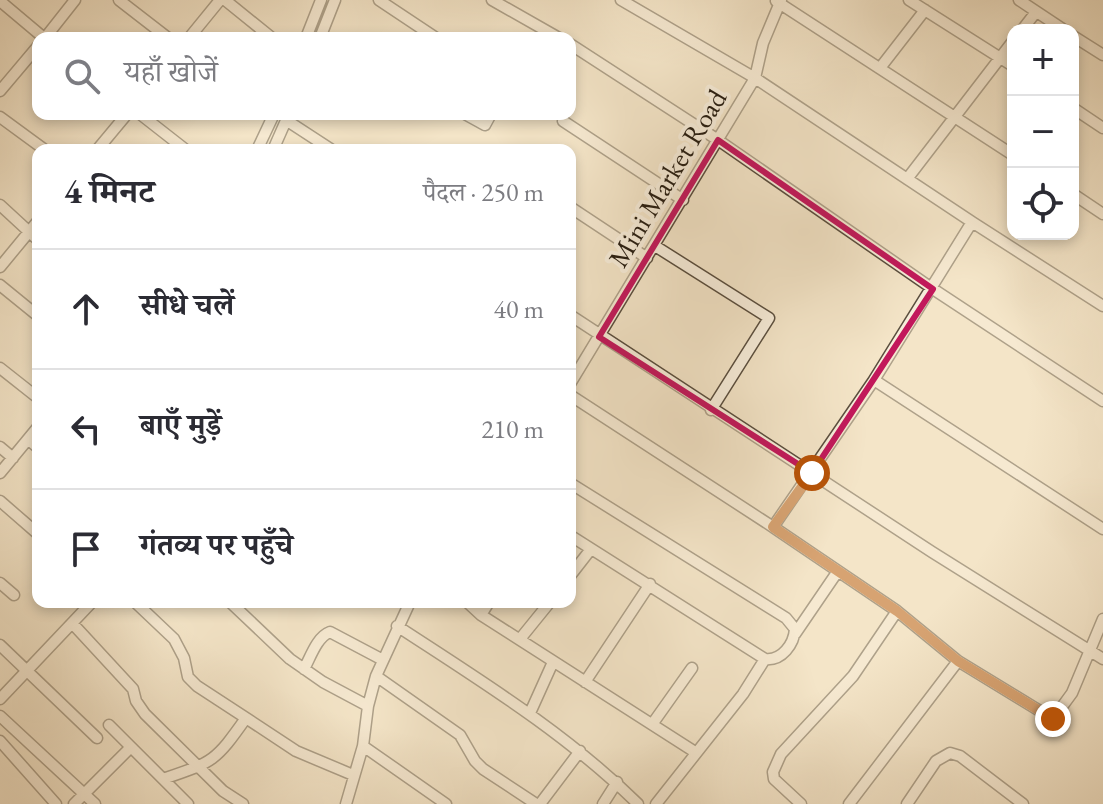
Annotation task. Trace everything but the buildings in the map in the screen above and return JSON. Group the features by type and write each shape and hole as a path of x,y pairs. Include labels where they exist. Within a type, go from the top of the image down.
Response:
{"street":[{"path":"49,32 75,0"},
{"path":"119,0 160,32"},
{"path":"194,32 222,0 264,32"},
{"path":"308,32 321,0"},
{"path":"322,32 335,0"},
{"path":"379,0 427,32"},
{"path":"492,0 536,32"},
{"path":"621,0 755,78 1103,306"},
{"path":"909,0 1007,62"},
{"path":"1019,0 1036,7 1057,24"},
{"path":"0,1 37,32"},
{"path":"778,1 1007,151"},
{"name":"Mini Market Road","path":"576,374 755,78 778,1"},
{"path":"880,68 925,10"},
{"path":"1079,40 1103,55"},
{"path":"576,48 718,140 933,289 1103,401"},
{"path":"907,179 1007,48"},
{"path":"0,91 32,53"},
{"path":"1079,112 1103,128"},
{"path":"0,117 37,144"},
{"path":"102,144 122,120"},
{"path":"148,120 178,144"},
{"path":"260,144 270,120"},
{"path":"276,144 286,120"},
{"path":"291,120 324,144"},
{"path":"563,121 683,200"},
{"path":"1079,198 1103,214"},
{"path":"0,205 32,235"},
{"path":"576,211 647,258"},
{"path":"773,527 874,380 972,222"},
{"path":"0,267 32,228"},
{"path":"655,246 769,318 711,410"},
{"path":"0,285 32,311"},
{"path":"576,320 711,410 1103,659"},
{"path":"0,368 32,393"},
{"path":"874,380 1103,529"},
{"path":"576,399 897,611 958,661 1053,719 1072,693 1103,619"},
{"path":"0,473 32,434"},
{"path":"28,439 32,443"},
{"path":"0,447 13,458"},
{"path":"576,487 786,618 793,625 795,634"},
{"path":"0,501 32,529"},
{"path":"576,539 765,659 777,658 793,641 838,571"},
{"path":"576,568 591,549"},
{"path":"0,583 14,595"},
{"path":"585,682 650,584"},
{"path":"0,699 86,608"},
{"path":"141,608 174,639 184,658 188,677 296,751 353,775"},
{"path":"236,608 290,659 323,682 368,706"},
{"path":"346,804 363,746 376,676 407,608"},
{"path":"473,608 695,752"},
{"path":"481,615 485,608"},
{"path":"520,639 545,608"},
{"path":"801,804 774,779 776,764 781,754 853,676 897,611"},
{"path":"72,623 133,689 136,701 145,714 223,791 243,804"},
{"path":"397,626 530,713 617,782 638,804"},
{"path":"304,669 320,640 330,632 383,660"},
{"path":"0,645 97,738"},
{"path":"656,804 743,694 765,659"},
{"path":"849,804 958,661"},
{"path":"530,713 553,662"},
{"path":"653,723 692,668"},
{"path":"376,676 460,735 483,769 538,804 580,751"},
{"path":"0,716 95,804"},
{"path":"163,779 201,767 221,754 246,718"},
{"path":"109,725 188,804"},
{"path":"0,741 56,804"},
{"path":"363,746 446,804"},
{"path":"74,804 131,747"},
{"path":"907,804 936,761 950,753 960,756 1023,804"},
{"path":"603,804 617,782"}],"highlighted area":[{"path":"718,140 933,289 812,473 599,337"}],"route":[{"path":"812,473 773,527 897,611 958,661 1053,719"}]}
